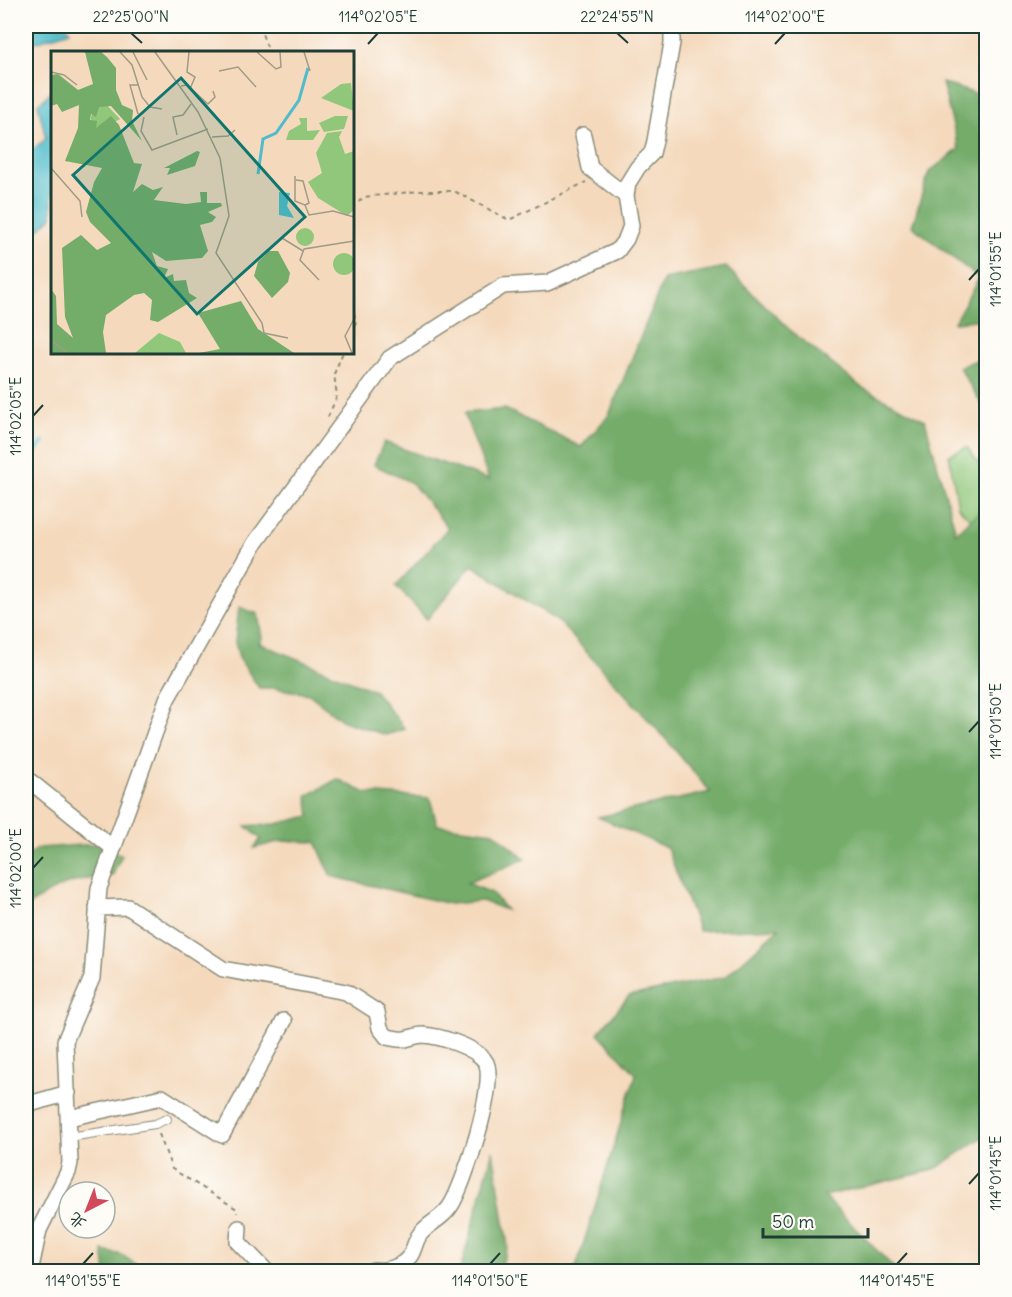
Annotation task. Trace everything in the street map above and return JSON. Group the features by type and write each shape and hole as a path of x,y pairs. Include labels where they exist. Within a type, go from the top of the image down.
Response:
{"street":[{"path":"30,1272 29,1250 68,1172 70,1163 66,1041 92,978 99,888 167,699 255,543 390,358 503,286 547,283 617,251 626,239 631,226 626,196 628,183 638,167 652,153 656,141 672,43 672,26"},
{"path":"583,135 590,168 626,196"},
{"path":"26,778 113,848"},
{"path":"97,908 128,906 223,969 346,992 377,1012 380,1028 387,1037 404,1040 421,1035 444,1040 474,1050 486,1062 490,1074 480,1133 451,1207 420,1233 409,1257 393,1268 373,1270"},
{"path":"69,1118 162,1097 222,1135 284,1022"},
{"path":"26,1105 68,1093"},
{"path":"239,1228 238,1242 267,1272"}],"lane":[{"path":"69,1137 155,1124 167,1119"}],"path":[{"path":"259,26 269,51"},
{"path":"354,206 363,197 420,191 454,191 509,220 599,175"},
{"path":"329,442 325,423 337,396 334,374 342,354"},
{"path":"155,1124 172,1169 237,1209 239,1228"}],"green space":[{"path":"942,83 986,97 986,319 954,322 979,278 912,226 929,172 959,149"},
{"path":"726,267 791,331 861,387 925,420 956,533 986,506 986,1135 934,1170 824,1196 897,1271 575,1271 636,1074 598,1033 629,996 725,977 779,928 699,931 667,848 598,817 710,792 665,738 559,622 472,565 427,619 396,586 448,528 412,483 374,465 384,442 489,480 464,413 505,409 581,447 609,415 664,279"},
{"path":"986,356 986,411 959,367"},
{"path":"967,447 986,473 986,535 958,507 949,455"},
{"path":"239,607 258,614 262,638 259,643 375,691 405,729 386,735 343,721 309,694 259,688 239,658 235,642"},
{"path":"337,779 366,793 430,798 437,825 494,832 525,859 467,883 492,893 506,910 482,901 450,904 331,876 316,842 282,841 254,848 261,839 246,826 276,824 310,816 307,796"},
{"path":"97,844 122,855 112,876 66,884 26,908 26,857 39,848"},
{"path":"493,1150 508,1247 499,1271 460,1271"},
{"path":"103,1251 122,1255 145,1271 106,1271"}],"water":[{"path":"26,26 67,26 70,31 26,45"},
{"path":"51,93 51,218 26,242 26,154 46,139 38,104"}],"waterway":[{"path":"26,461 44,442"}]}
